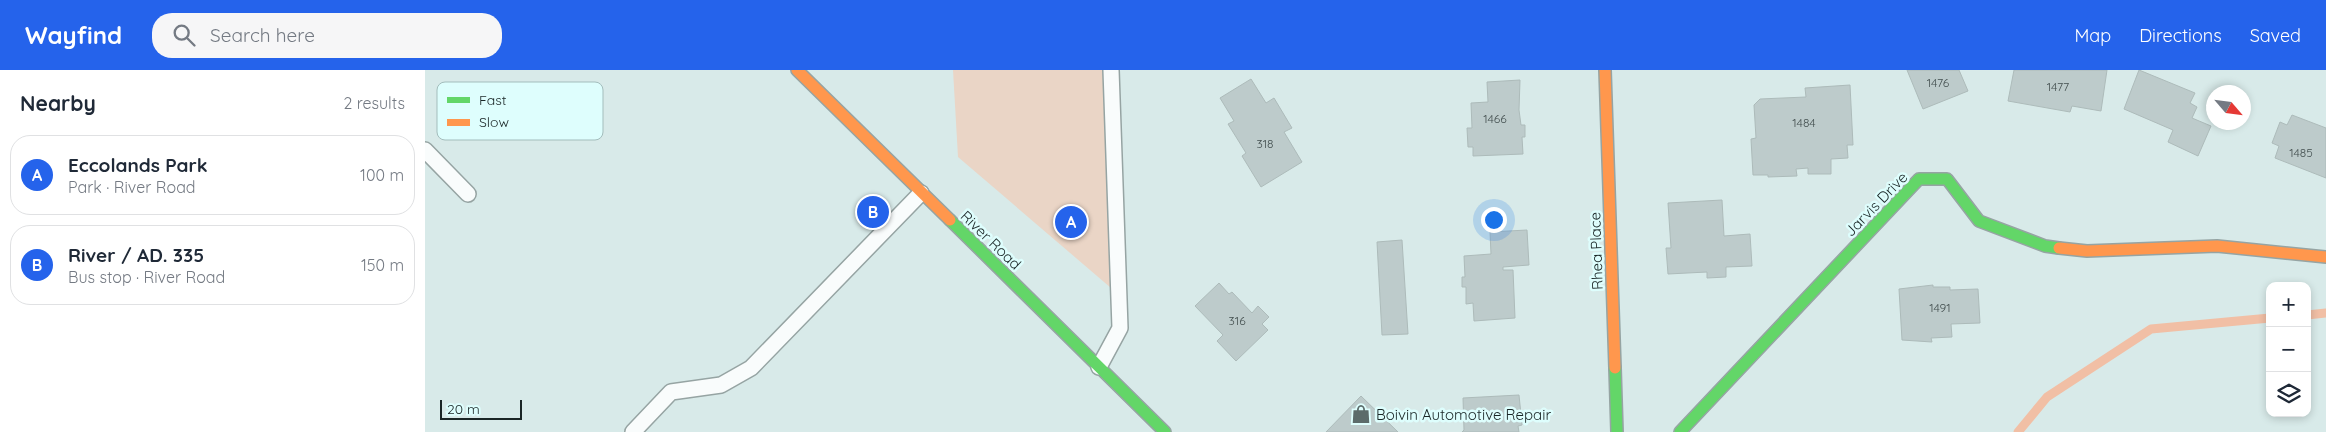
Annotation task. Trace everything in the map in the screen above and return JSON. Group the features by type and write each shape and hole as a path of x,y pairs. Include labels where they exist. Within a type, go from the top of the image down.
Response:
{"street":[{"name":"River Road","path":"797,70 1165,432"},
{"name":"Rhea Place","path":"1605,70 1617,432"},
{"name":"Jarvis Drive","path":"1680,432 1919,179 1947,179 1979,221 2045,246 2087,251 2217,246 2326,257"}],"lane":[{"path":"1099,367 1120,328 1111,70"},
{"path":"425,150 468,194"},
{"path":"633,432 671,392 721,385 751,368 921,193"}],"shaded area":[{"path":"953,70 1103,70 1111,288 958,157"}],"building":[{"path":"1907,70 1959,70 1968,91 1923,109"},
{"path":"2014,70 2107,70 2101,111 2072,106 2070,112 2008,101"},
{"path":"2139,70 2195,93 2190,103 2197,107 2192,118 2206,124 2206,130 2209,130 2198,156 2168,142 2173,130 2124,109"},
{"path":"1251,79 1266,103 1274,98 1292,128 1284,132 1302,162 1261,187 1242,156 1246,153 1228,124 1234,121 1220,98"},
{"path":"1520,80 1519,110 1521,125 1525,125 1525,137 1522,137 1523,154 1473,156 1473,147 1468,147 1467,128 1472,128 1471,103 1488,102 1487,82"},
{"path":"1850,85 1853,145 1847,145 1848,158 1831,159 1831,174 1808,174 1808,168 1796,169 1797,176 1768,177 1768,175 1753,175 1751,139 1756,138 1754,105 1760,99 1806,97 1805,88"},
{"path":"2292,115 2326,128 2326,178 2275,158 2279,146 2272,143 2280,122 2287,125"},
{"path":"1722,200 1724,236 1750,234 1752,266 1726,267 1726,277 1707,278 1707,272 1668,274 1666,248 1671,248 1668,203"},
{"path":"1527,230 1529,265 1503,267 1503,270 1513,270 1515,318 1474,321 1473,303 1466,304 1466,287 1462,287 1462,277 1465,277 1464,256 1491,254 1490,232"},
{"path":"1402,240 1408,334 1382,335 1377,242"},
{"path":"1219,283 1229,294 1232,292 1252,313 1258,306 1269,317 1262,324 1268,330 1236,361 1217,341 1223,335 1195,306"},
{"path":"1933,285 1933,287 1950,287 1950,290 1978,289 1980,323 1951,324 1952,337 1931,338 1932,342 1902,340 1899,289"},
{"path":"1519,395 1522,425 1518,426 1519,432 1462,432 1464,430 1463,398"},
{"name":"Boivin Automotive Repair","path":"1361,396 1398,432 1326,432"}],"waterway":[{"path":"2311,315 2326,313"},
{"path":"2018,432 2047,397 2151,329 2266,318"}],"traffic: fast":[{"path":"1680,432 1919,179 1947,179 1979,221 2045,246 2059,248"},
{"path":"950,220 1165,432"},
{"path":"1615,368 1617,432"}],"traffic: slow":[{"path":"797,70 950,220"},
{"path":"1605,70 1615,368"},
{"path":"2059,248 2087,251 2217,246 2326,257"}],"place":[{"name":"River / AD. 335","path":"873,212"},
{"name":"Eccolands Park","path":"1071,222"},
{"name":"Boivin Automotive Repair","path":"1361,414"}]}
